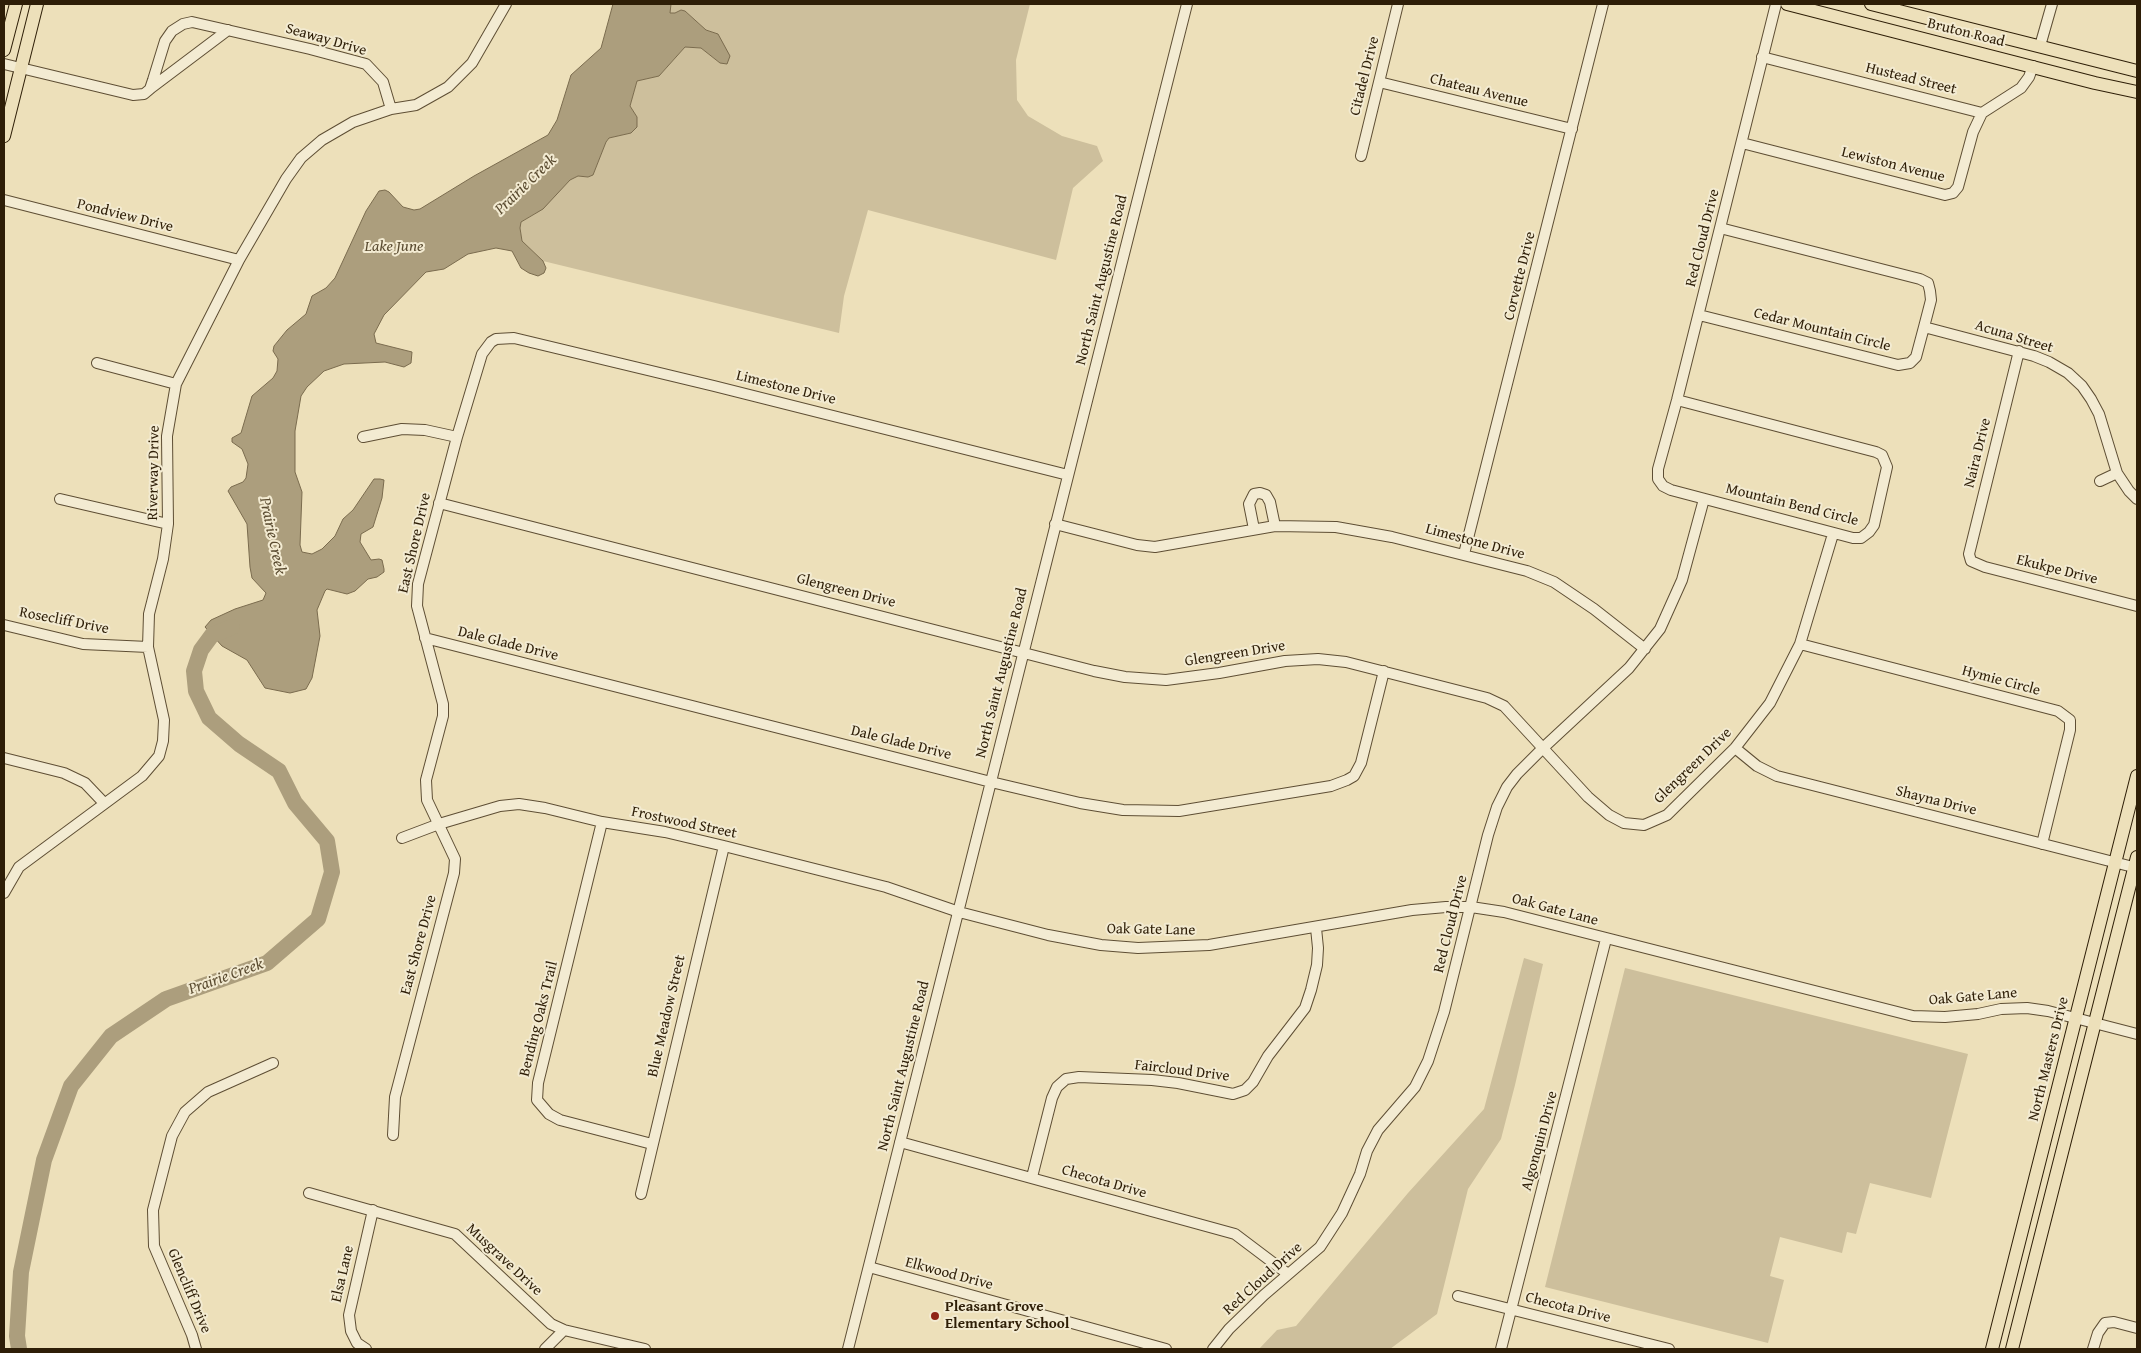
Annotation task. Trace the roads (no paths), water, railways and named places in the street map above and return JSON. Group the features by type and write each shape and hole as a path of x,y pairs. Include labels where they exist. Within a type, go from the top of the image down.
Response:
{"main road":[{"path":"4,50 16,4"},
{"path":"4,136 37,4"},
{"name":"Bruton Road","path":"1787,4 2137,92"},
{"name":"Bruton Road","path":"1871,4 2137,71"},
{"path":"1891,30 1896,10"},
{"path":"2033,66 2040,46"},
{"name":"North Masters Drive","path":"1992,1349 2137,776"},
{"path":"2012,1349 2136,864"},
{"path":"2035,1180 2054,1184"}],"street":[{"name":"Riverway Drive","path":"4,893 19,867 142,776 159,756 163,741 164,720 148,647 149,614 163,559 168,524 167,436 176,384 239,260 301,158 322,140 353,122 391,109 416,105 448,88 472,63 506,4"},
{"name":"North Saint Augustine Road","path":"848,1349 1187,4"},
{"name":"Citadel Drive","path":"1361,156 1398,4"},
{"name":"Corvette Drive","path":"1464,554 1603,4"},
{"name":"Red Cloud Drive","path":"1658,479 1658,469 1699,314 1776,4"},
{"path":"2040,46 2052,4"},
{"name":"Seaway Drive","path":"150,89 165,40 172,31 183,24 192,22 366,64 383,82 391,109"},
{"path":"4,64 133,95 144,94 228,30"},
{"name":"Hustead Street","path":"1762,57 1982,113"},
{"path":"1982,113 2022,88 2033,66"},
{"name":"Chateau Avenue","path":"1379,82 1572,129"},
{"name":"Lewiston Avenue","path":"1742,143 1945,195 1953,193 1958,187 1973,132 1982,113"},
{"name":"Pondview Drive","path":"4,200 239,260"},
{"name":"Cedar Mountain Circle","path":"1699,314 1898,365 1910,363 1916,357 1931,300 1928,284 1920,279 1720,228"},
{"name":"Acuna Street","path":"1924,327 2019,351 2050,362 2068,373 2082,386 2099,414 2117,473 2137,499"},
{"name":"Limestone Drive","path":"496,339 514,338 1068,475"},
{"name":"East Shore Drive","path":"393,1134 395,1097 454,873 455,859 426,800 426,780 443,716 443,704 417,606 418,584 457,437 482,354 490,342 496,339"},
{"name":"Naira Drive","path":"1971,561 1969,554 2019,351"},
{"path":"96,363 176,384"},
{"name":"Mountain Bend Circle","path":"1658,479 1663,486 1671,490 1833,534 1861,538 1874,526 1887,467 1882,455 1677,400"},
{"path":"363,437 402,429 425,430 457,437"},
{"path":"2100,482 2117,473"},
{"path":"1254,529 1249,504 1254,494 1260,493 1266,495 1270,502 1275,526"},
{"path":"60,499 168,524"},
{"name":"Red Cloud Drive","path":"1212,1349 1229,1329 1328,1238 1350,1198 1367,1151 1378,1130 1415,1087 1423,1072 1444,1012 1488,835 1497,807 1507,787 1543,748 1629,668 1660,629 1682,580 1704,499"},
{"name":"Glengreen Drive","path":"439,503 1102,673 1166,680 1285,661 1346,662 1487,698 1504,706 1588,797 1609,815 1624,823 1644,825 1668,815 1735,748 1770,703 1800,644 1833,534"},
{"name":"Limestone Drive","path":"1055,524 1137,545 1155,547 1275,526 1313,526 1359,530 1464,554 1527,571 1554,582 1594,609 1645,649"},
{"name":"Ekukpe Drive","path":"1971,561 1985,567 2137,606"},
{"name":"Rosecliff Drive","path":"4,625 82,644 148,647"},
{"name":"Dale Glade Drive","path":"425,638 991,782 1080,803 1123,810 1179,811 1331,786 1347,780 1354,776 1361,763 1384,671"},
{"name":"Hymie Circle","path":"1800,644 2058,711 2070,720 2070,730 2042,844"},
{"name":"Shayna Drive","path":"1735,748 1758,766 1777,776 2115,863 2136,864"},
{"path":"4,758 64,773 85,783 104,803"},
{"name":"Frostwood Street","path":"402,838 439,824 500,806 519,804 545,808 602,822 647,828 724,846 886,886 959,912"},
{"name":"Bending Oaks Trail","path":"602,822 538,1083 537,1100 549,1114 560,1120 652,1144"},
{"name":"Blue Meadow Street","path":"641,1194 724,846"},
{"name":"Oak Gate Lane","path":"959,912 1048,935 1101,945 1138,948 1209,945 1412,910 1471,907 1504,912 1912,1016 1961,1016 2016,1007 2048,1011 2137,1034"},
{"name":"Faircloud Drive","path":"1032,1178 1052,1098 1057,1087 1066,1080 1078,1077 1152,1080 1233,1094 1245,1090 1253,1082 1268,1056 1304,1008 1311,990 1317,964 1316,928"},
{"name":"Algonquin Drive","path":"1501,1349 1606,939"},
{"name":"Glencliff Drive","path":"196,1349 192,1334 154,1246 153,1210 172,1136 185,1112 208,1092 273,1063"},
{"name":"Checota Drive","path":"900,1142 1235,1234 1288,1274"},
{"name":"Musgrave Drive","path":"309,1193 455,1234 551,1324 564,1330 645,1349"},
{"name":"Elsa Lane","path":"361,1346 352,1331 349,1314 373,1210"},
{"name":"Elkwood Drive","path":"869,1268 1166,1349"},
{"name":"Checota Drive","path":"1458,1296 1669,1349"},
{"path":"2093,1349 2098,1333 2105,1323 2114,1322 2137,1328"},
{"path":"545,1349 564,1330"}],"water":[{"name":"Lake June","path":"613,4 671,4 670,13 681,10 685,11 706,30 718,34 730,56 727,64 720,63 701,48 685,47 659,76 637,81 630,106 637,117 637,127 631,133 609,138 593,175 588,177 578,176 570,180 543,209 521,222 522,241 543,261 546,268 544,273 538,276 529,273 521,268 512,251 496,248 468,254 444,269 426,272 384,315 374,334 376,343 412,352 411,363 404,367 385,362 344,364 324,371 307,387 301,396 295,431 295,472 302,492 300,545 302,552 312,554 322,549 335,536 343,519 353,510 374,479 380,479 384,480 382,498 373,527 361,534 360,542 371,560 382,560 384,572 377,577 368,579 355,591 347,594 327,589 325,591 317,610 320,636 312,678 306,689 290,693 265,688 247,660 222,646 205,627 211,620 235,609 263,600 266,593 252,578 247,524 228,491 246,478 248,464 242,449 232,442 232,438 241,433 252,396 273,378 277,371 278,359 273,351 274,346 287,330 306,314 312,296 326,288 335,278 366,211 379,191 385,190 389,192 403,207 414,210 420,209 474,176 548,135 557,120 571,75 601,48"}],"waterway":[{"name":"Prairie Creek","path":"19,1349 17,1336 21,1272 44,1160 71,1086 111,1036 166,999 267,963 318,919 332,872 327,841 295,803 279,771 239,744 209,718 196,691 194,671 201,650 212,635 232,627"}],"place":[{"name":"Pleasant Grove Elementary School","path":"935,1316"}]}
